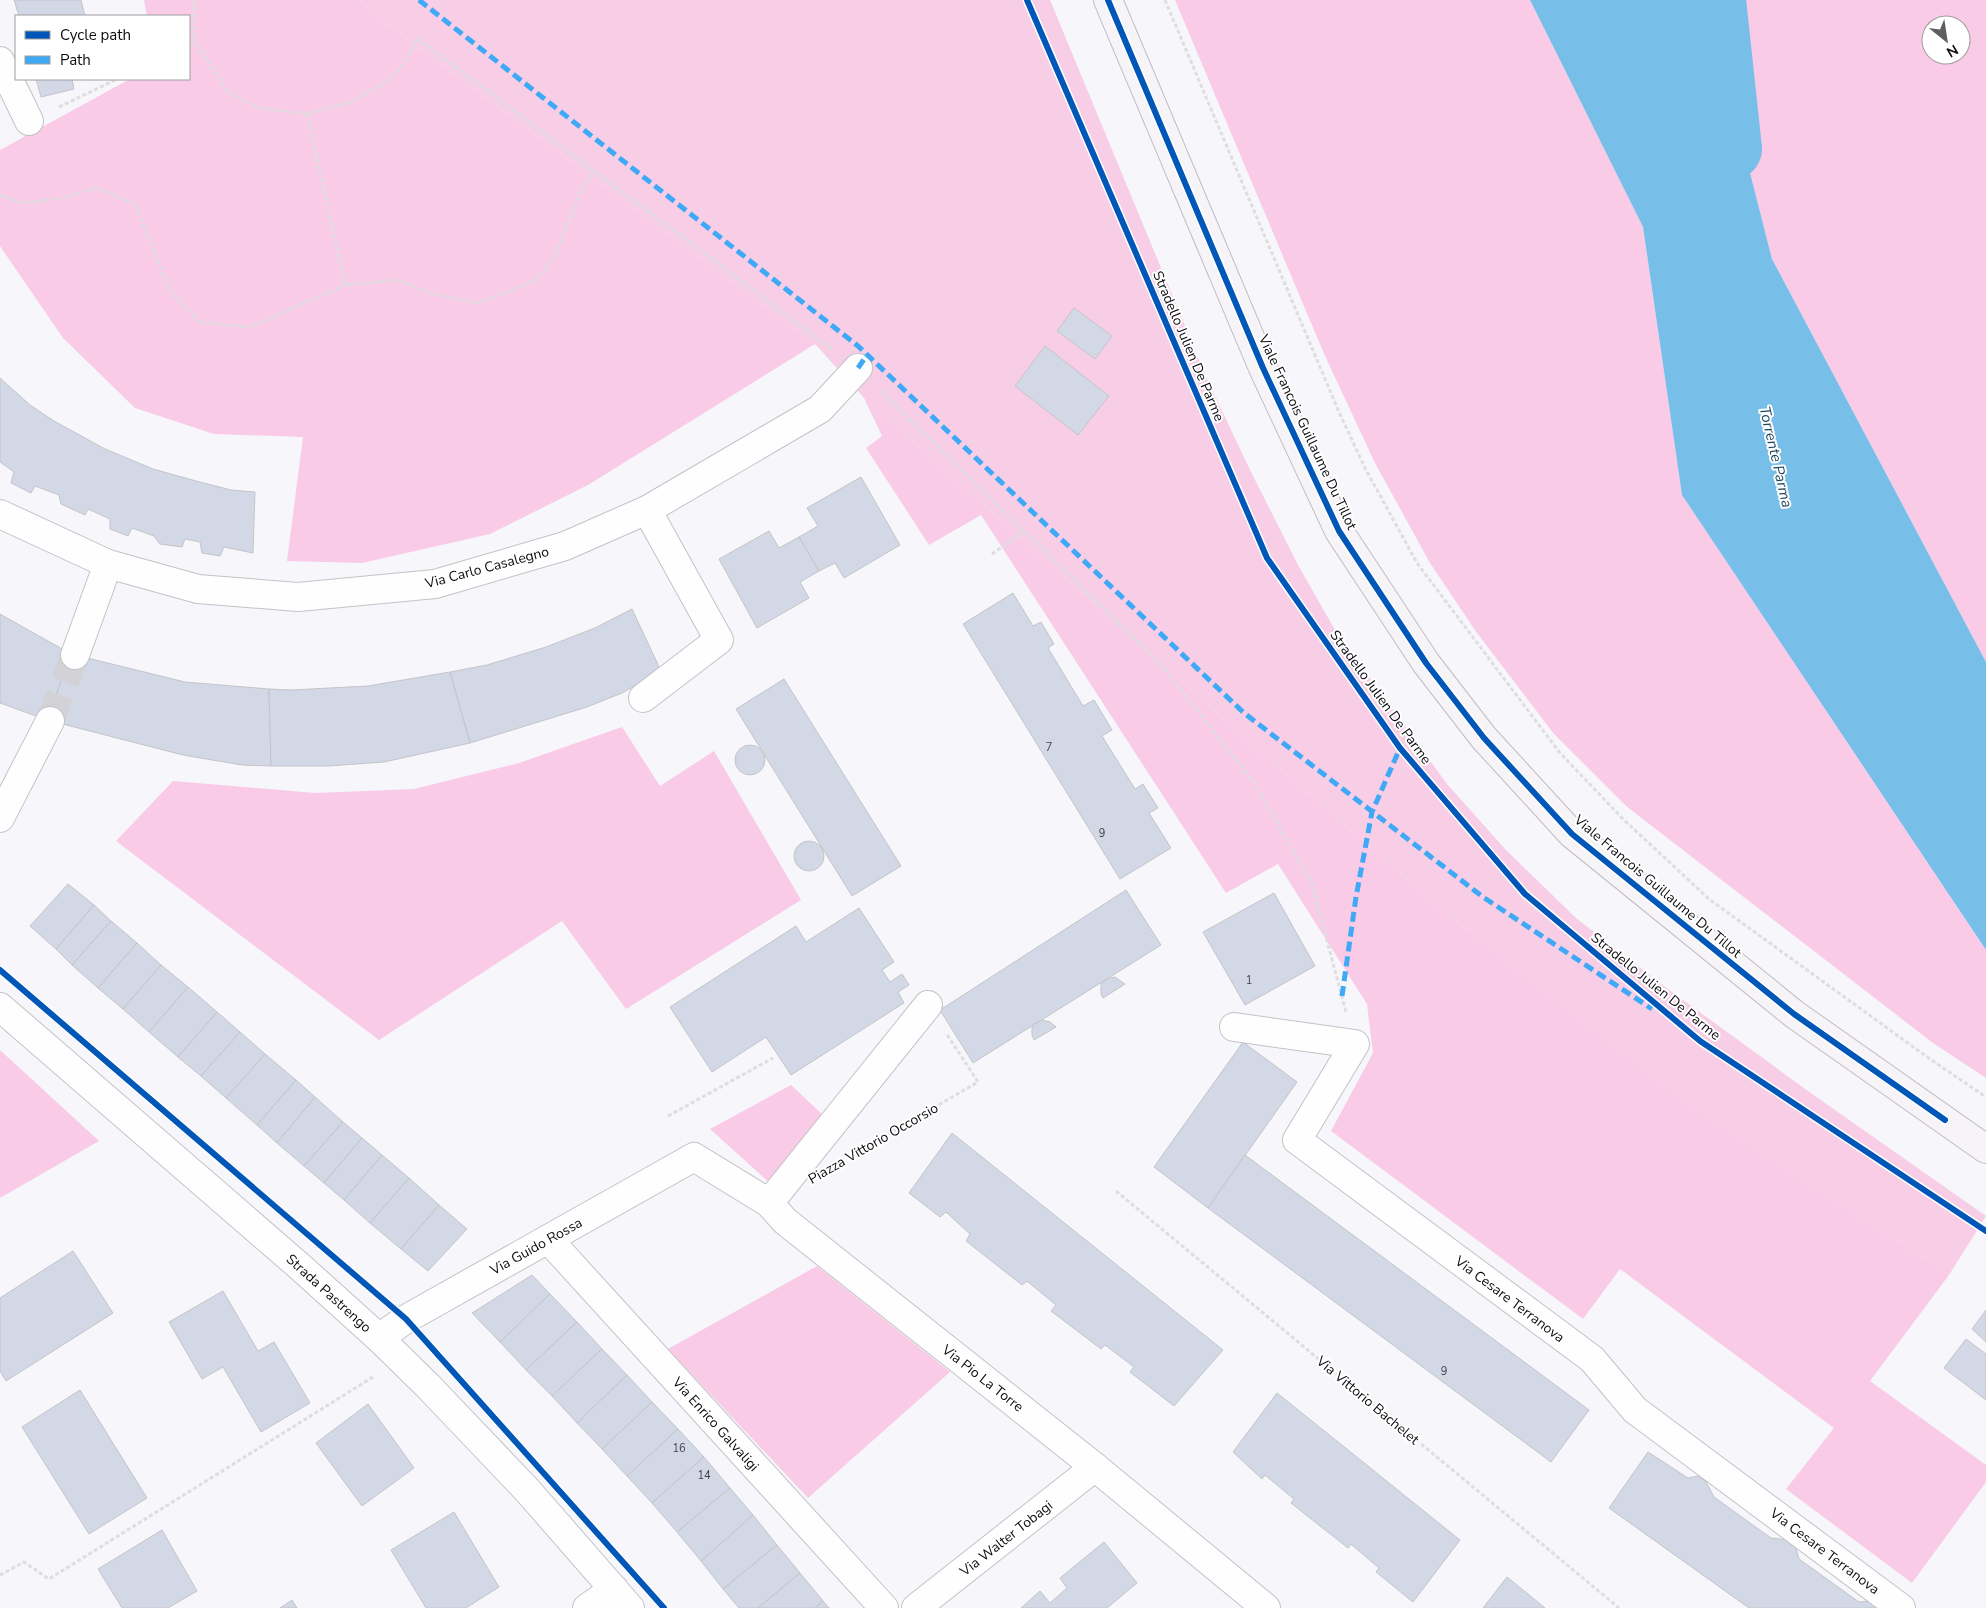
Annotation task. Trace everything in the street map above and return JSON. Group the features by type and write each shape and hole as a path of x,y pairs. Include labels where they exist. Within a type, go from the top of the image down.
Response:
{"main road":[{"name":"Viale Francois Guillaume Du Tillot","path":"1108,0 1263,368 1339,531 1426,664 1484,738 1572,834 1794,1014 1986,1149"}],"street":[{"path":"0,61 29,120"},
{"name":"Via Carlo Casalegno","path":"0,514 108,564 198,589 298,597 434,584 565,546 647,510 820,409 858,368"},
{"path":"643,698 718,640 647,510"},
{"path":"75,655 108,564"},
{"path":"0,818 50,721"},
{"path":"769,1204 928,1006"},
{"name":"Strada Pastrengo","path":"0,1007 291,1259 379,1338 528,1491 622,1599"},
{"path":"1234,1027 1355,1044"},
{"name":"Via Cesare Terranova","path":"1355,1044 1297,1140 1592,1360 1635,1410 1901,1608"},
{"name":"Via Pio La Torre","path":"694,1157 769,1204 792,1227 1096,1467 1266,1608"},
{"name":"Via Guido Rossa","path":"379,1338 406,1319 694,1157"},
{"name":"Via Enrico Galvaligi","path":"548,1239 884,1608"},
{"name":"Via Walter Tobagi","path":"916,1608 1096,1467"},
{"path":"588,1608 622,1599"}],"path":[{"path":"194,0 193,27 195,42 230,93 260,108 307,114 353,101 385,83 402,66 418,40 858,368 1161,665 1255,784 1312,884 1355,1044"},
{"path":"1165,0 1339,412 1365,468 1417,563 1560,752 1623,819 1694,886 1717,905 1922,1053 1986,1096"},
{"path":"190,44 195,42"},
{"path":"307,114 346,285"},
{"path":"0,195 24,203 61,198 96,188 135,204 169,289 199,322 250,327 346,285 396,280 434,294 477,303 536,280 555,256 582,188 595,172"},
{"path":"992,554 1024,531"},
{"path":"668,1116 773,1058"},
{"path":"0,1576 24,1562 49,1579 377,1375"}],"shaded area":[{"path":"144,0 360,0 388,25 815,344 588,485 490,534 362,563 287,561 303,437 214,434 135,408 63,338 0,246 0,150 128,80 190,80 190,15 147,15"},
{"path":"360,0 1050,0 1207,379 1298,565 1335,630 1447,784 1506,850 1576,918 1657,981 1808,1091 1986,1216 1949,1275 1685,1103 1453,919 1248,741 864,398 815,344 388,25"},
{"path":"1175,0 1530,0 1643,227 1682,495 1986,950 1986,1078 1933,1043 1626,806 1554,734 1477,633 1430,563 1375,463 1325,356"},
{"path":"1706,0 1986,0 1986,662 1772,259"},
{"path":"864,398 1248,741 1453,919 1686,1103 1949,1275 1870,1381 1986,1465 1986,1482 1912,1583 1786,1489 1834,1428 1620,1269 1583,1319 1331,1131 1373,1053 1367,1004 1278,864 1226,893 981,515 929,545 866,448 882,436"},
{"path":"622,727 660,786 714,751 801,900 626,1009 562,921 379,1040 116,841 173,781 315,793 414,789 519,763"},
{"path":"0,1050 99,1141 0,1198"},
{"path":"791,1085 826,1118 771,1184 710,1129"},
{"path":"817,1266 950,1372 808,1498 668,1349"}],"water":[{"path":"1530,0 1706,0 1772,259 1986,662 1986,950 1682,495 1643,227"}],"building":[{"path":"14,0 81,0 85,15 19,15"},
{"path":"36,80 72,80 74,89 41,97"},
{"path":"1074,308 1112,336 1095,359 1057,331"},
{"path":"1045,346 1109,396 1078,435 1015,386"},
{"path":"0,378 30,405 54,421 105,449 153,469 231,490 255,492 253,553 224,547 220,556 202,553 200,542 185,539 182,547 160,544 154,536 132,528 128,536 110,529 110,519 88,509 85,515 61,504 59,495 35,486 31,493 11,483 14,472 0,462"},
{"path":"861,477 900,545 844,578 835,563 819,571 799,537 818,526 807,508"},
{"path":"769,531 779,548 799,537 819,571 800,582 809,598 757,628 719,559"},
{"path":"1013,593 1033,626 1041,622 1054,644 1048,648 1083,706 1094,700 1112,730 1102,736 1135,789 1143,784 1158,808 1149,813 1171,848 1120,879 963,624"},
{"path":"632,609 661,671 622,693 587,707 470,743 450,672 487,665 546,647 595,628"},
{"path":"0,614 71,654 47,720 0,703"},
{"path":"71,654 185,682 269,689 271,766 242,765 183,755 47,720"},
{"path":"450,672 470,743 384,762 328,766 271,766 269,689 291,690 368,686"},
{"path":"784,679 901,866 852,896 736,709"},
{"path":"750,745 756,746 764,754 764,766 756,774 750,775 744,774 736,766 735,760 736,754 744,746"},
{"path":"809,841 820,845 824,856 820,867 809,871 798,867 794,856 798,845"},
{"path":"68,884 94,905 56,949 30,926"},
{"path":"1126,890 1161,945 973,1063 940,1010"},
{"path":"1274,893 1315,966 1245,1005 1203,932"},
{"path":"94,905 111,921 72,965 56,949"},
{"path":"859,908 894,962 882,970 890,982 902,974 909,985 898,992 904,1003 791,1075 766,1037 712,1072 670,1007 796,926 806,942"},
{"path":"111,921 137,943 98,988 72,965"},
{"path":"137,943 161,965 123,1009 98,988"},
{"path":"161,965 188,987 149,1032 123,1009"},
{"path":"1115,977 1125,984 1103,998 1101,984 1107,979"},
{"path":"188,987 217,1012 178,1057 149,1032"},
{"path":"217,1012 240,1032 201,1076 178,1057"},
{"path":"1042,1020 1050,1022 1056,1027 1034,1040 1032,1027"},
{"path":"240,1032 265,1054 226,1098 201,1076"},
{"path":"1243,1042 1297,1082 1208,1208 1154,1167"},
{"path":"265,1054 296,1080 257,1125 226,1098"},
{"path":"296,1080 315,1097 277,1143 257,1125"},
{"path":"315,1097 343,1122 304,1166 277,1143"},
{"path":"343,1122 362,1138 324,1183 304,1166"},
{"path":"952,1133 1223,1350 1174,1406 1130,1372 1134,1367 1105,1345 1101,1349 1051,1311 1056,1305 1027,1281 1022,1285 966,1241 970,1234 946,1212 940,1217 909,1193"},
{"path":"362,1138 382,1155 344,1200 324,1183"},
{"path":"382,1155 409,1178 370,1223 344,1200"},
{"path":"1245,1155 1589,1410 1551,1462 1208,1208"},
{"path":"409,1178 439,1205 401,1249 370,1223"},
{"path":"439,1205 467,1229 428,1271 401,1249"},
{"path":"73,1251 113,1313 6,1381 0,1371 0,1298"},
{"path":"532,1275 550,1294 500,1342 472,1313"},
{"path":"223,1291 258,1351 274,1342 310,1403 261,1432 223,1367 202,1379 169,1322"},
{"path":"550,1294 577,1322 526,1370 500,1342"},
{"path":"1986,1310 1986,1342 1972,1329"},
{"path":"577,1322 602,1349 552,1396 526,1370"},
{"path":"1966,1339 1986,1354 1986,1400 1944,1368"},
{"path":"602,1349 627,1375 577,1423 552,1396"},
{"path":"627,1375 652,1402 602,1449 577,1423"},
{"path":"80,1390 147,1498 89,1534 22,1427"},
{"path":"1277,1393 1460,1540 1413,1602 1376,1572 1379,1568 1351,1544 1348,1548 1291,1503 1294,1499 1265,1475 1262,1479 1233,1452"},
{"path":"652,1402 678,1429 627,1476 602,1449"},
{"path":"368,1404 414,1468 362,1506 316,1443"},
{"path":"678,1429 704,1457 652,1503 627,1476"},
{"path":"1648,1452 1688,1478 1698,1476 1706,1482 1714,1497 1771,1538 1789,1540 1796,1548 1799,1559 1859,1602 1871,1601 1880,1608 1749,1608 1609,1508"},
{"path":"704,1457 730,1488 677,1532 652,1503"},
{"path":"730,1488 753,1515 701,1561 677,1532"},
{"path":"454,1512 499,1587 466,1608 426,1608 391,1550"},
{"path":"753,1515 777,1545 723,1589 701,1561"},
{"path":"162,1530 197,1591 168,1608 122,1608 98,1569"},
{"path":"1104,1542 1137,1583 1107,1608 1021,1608 1040,1591 1050,1603 1067,1588 1060,1578"},
{"path":"777,1545 800,1573 758,1608 739,1608 723,1589"},
{"path":"800,1573 823,1601 815,1608 758,1608"},
{"path":"1507,1577 1545,1608 1483,1608"},
{"path":"292,1600 297,1608 280,1608"},
{"path":"823,1601 829,1608 815,1608"}],"waterway":[{"name":"Torrente Parma","path":"1715,0 1731,149"}],"tunnel":[{"path":"50,721 75,655"}],"marked path":[{"path":"419,0 858,346 1244,713 1483,897 1652,1009"},
{"path":"858,368 867,355"},
{"path":"1342,996 1356,897 1372,812 1400,748"}],"cycle path":[{"name":"Stradello Julien De Parme","path":"1027,0 1267,558 1400,748 1525,894 1700,1041 1986,1231"},
{"path":"1108,0 1263,368 1339,531 1426,663 1484,738 1572,834 1794,1014 1945,1120"},
{"path":"0,970 406,1319 664,1608"}]}
